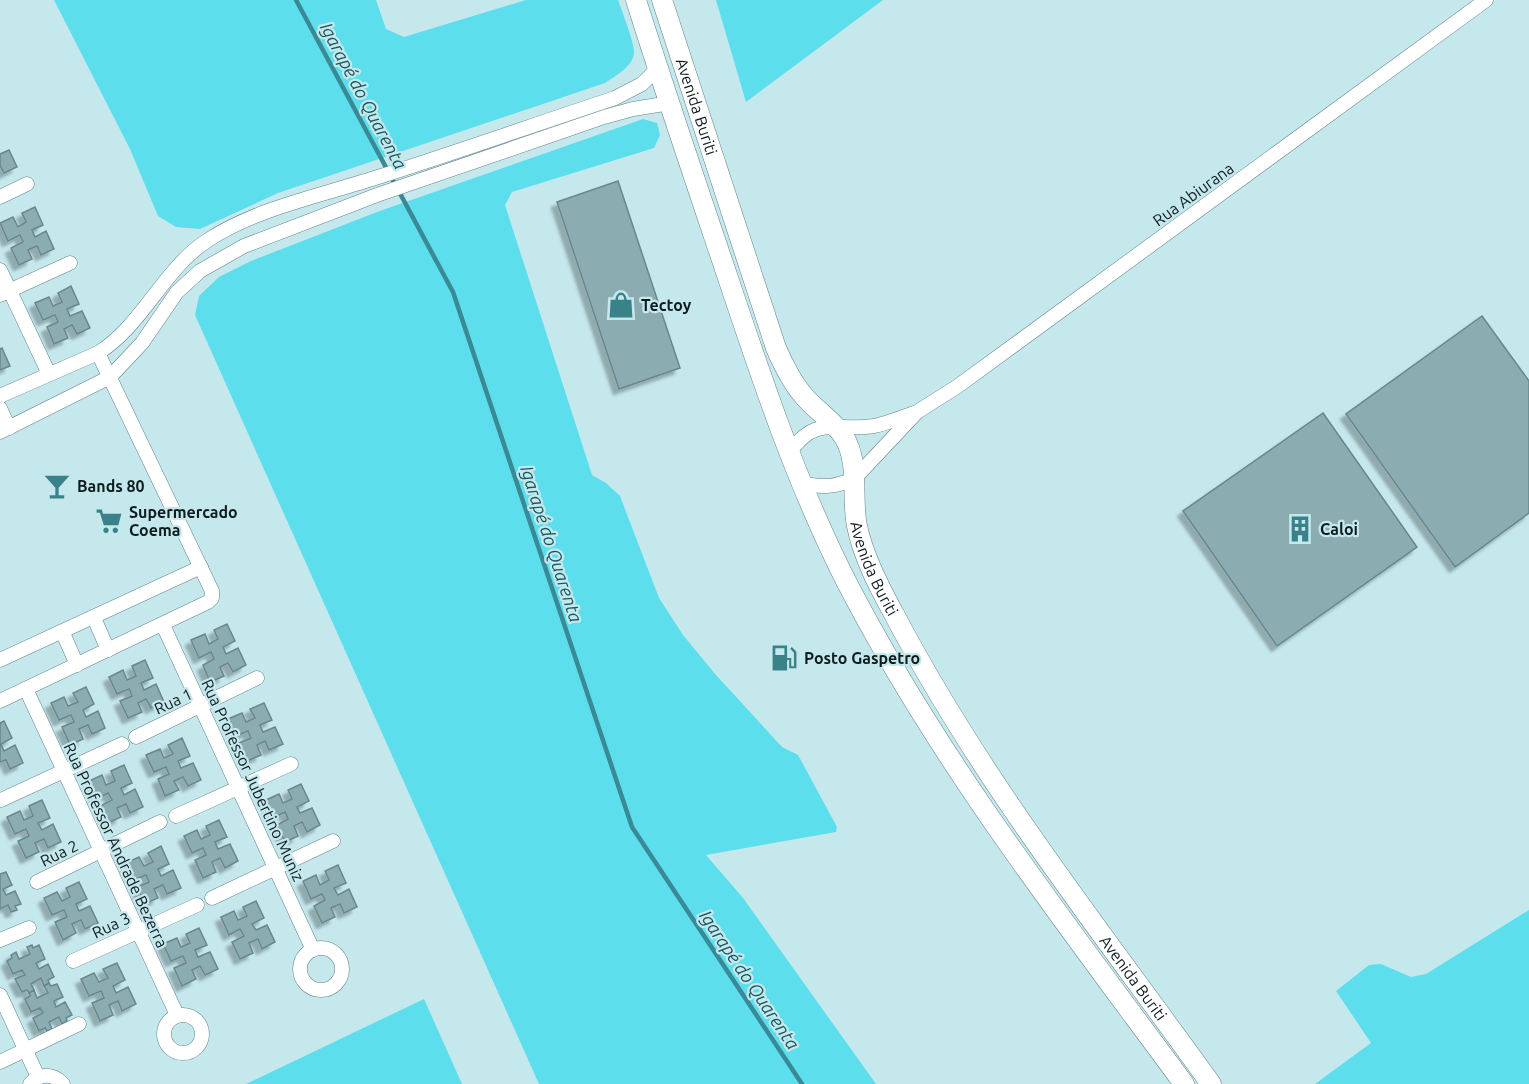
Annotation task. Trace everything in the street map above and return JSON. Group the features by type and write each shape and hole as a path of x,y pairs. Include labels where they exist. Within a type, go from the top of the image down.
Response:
{"main road":[{"name":"Avenida Buriti","path":"636,0 747,334 802,483 850,588 872,630 939,742 1016,855 1184,1084"},
{"name":"Avenida Buriti","path":"662,0 776,348 788,373 803,395 844,437 852,457 857,526 864,549 892,612 943,702 1021,823 1211,1084"}],"street":[{"name":"Rua Abiurana","path":"854,479 917,412 967,379 1486,0"},
{"path":"0,396 98,353 113,344 171,273 206,241 256,216 615,98 642,84 658,68"},
{"path":"0,408 4,430 110,377 142,343 177,292 200,271 244,246 376,195 618,113 670,103"},
{"path":"0,197 27,184"},
{"path":"5,293 70,263"},
{"path":"0,270 5,293 49,374"},
{"path":"0,701 163,625 208,602 212,597 212,591 201,567 98,353"},
{"name":"Rua Abiurana","path":"790,452 799,438 809,431 835,426 874,426 917,412"},
{"path":"802,483 828,487 854,479"},
{"path":"0,660 63,633 201,567"},
{"path":"94,618 108,650"},
{"name":"Rua Professor Jubertino Muniz","path":"163,625 313,950"},
{"path":"63,633 77,665"},
{"name":"Rua 1","path":"136,737 257,678"},
{"name":"Rua Professor Andrade Bezerra","path":"26,689 177,1015"},
{"path":"1,800 122,744"},
{"path":"176,816 291,764"},
{"name":"Rua 2","path":"37,882 160,822"},
{"path":"212,898 333,841"},
{"name":"Rua 3","path":"73,962 196,904"},
{"path":"0,940 29,928"},
{"path":"0,995 25,1050 34,1080 46,1075 54,1077 63,1084"},
{"path":"0,1062 79,1024"}],"shaded area":[{"path":"54,0 376,0 386,29 404,37 526,0 618,0 634,52 631,62 605,83 278,193 200,229 176,227 158,216 130,149"},
{"path":"716,0 883,0 746,102"},
{"path":"643,119 657,123 660,135 654,148 512,192 505,205 592,475 606,483 620,496 659,598 683,635 782,747 798,755 837,827 836,832 706,855 743,898 876,1084 539,1084 195,315 199,296 219,277 251,261 377,212"},
{"path":"1529,910 1529,1084 1315,1084 1371,1043 1336,991 1369,965 1381,964 1411,977 1426,974"},
{"path":"424,999 462,1084 246,1084"}],"building":[{"path":"9,150 17,167 4,173 0,165 0,154"},
{"path":"618,181 680,368 619,389 557,202"},
{"path":"35,207 43,225 32,230 35,237 46,231 54,249 41,255 37,246 28,250 32,259 19,265 11,248 23,242 20,235 8,241 0,223 13,217 18,227 26,222 22,213"},
{"path":"71,286 79,304 67,309 70,316 82,311 90,328 77,334 72,325 64,329 68,338 54,344 47,327 58,322 55,315 43,320 35,303 49,297 53,306 62,302 58,293"},
{"path":"1482,316 1529,381 1529,513 1455,567 1346,414"},
{"path":"2,348 10,366 0,370 0,349"},
{"name":"Caloi","path":"1323,413 1417,547 1277,646 1183,511"},
{"path":"227,624 235,641 223,647 226,654 238,648 246,665 233,672 228,663 220,667 224,676 210,682 203,665 214,659 211,652 199,658 191,640 205,634 209,644 218,639 214,630"},
{"path":"145,660 153,678 141,683 144,690 156,684 164,702 151,708 146,699 138,703 142,712 128,718 120,701 132,696 129,689 117,694 109,677 123,670 127,680 136,676 132,666"},
{"path":"86,687 94,704 83,710 86,717 98,711 105,728 92,734 88,725 79,729 83,739 70,745 62,727 74,722 71,715 59,720 51,703 64,697 68,706 78,702 73,693"},
{"path":"264,703 272,720 260,725 263,732 275,727 283,744 269,750 265,741 257,745 261,755 247,761 239,743 251,738 248,731 236,736 228,719 242,713 246,722 255,718 250,709"},
{"path":"4,721 12,738 1,744 4,751 15,745 23,763 10,769 6,760 0,762 0,723"},
{"path":"182,738 190,756 178,761 181,768 193,763 201,780 188,786 183,777 174,781 179,790 165,796 158,779 169,774 166,767 154,772 146,755 160,749 164,758 173,754 168,745"},
{"path":"124,765 132,783 121,788 124,795 135,789 143,807 130,813 126,804 117,808 121,817 108,823 100,806 112,800 108,793 97,799 89,781 102,775 106,785 115,781 111,771"},
{"path":"301,784 309,801 297,807 300,813 312,808 320,825 307,832 302,822 294,826 298,836 285,842 277,825 288,819 285,812 273,818 266,800 279,794 283,803 292,799 288,790"},
{"path":"42,800 50,818 38,823 42,830 53,824 61,842 48,848 44,839 35,843 39,852 26,858 18,841 29,836 26,829 15,834 7,817 20,811 24,820 33,816 29,806"},
{"path":"219,820 227,837 215,842 218,849 230,844 238,861 225,868 220,858 212,862 216,872 203,878 195,860 206,855 203,848 192,853 184,836 197,830 201,839 210,835 206,826"},
{"path":"161,846 169,864 158,869 161,876 173,870 181,888 167,894 163,885 154,889 158,898 145,904 137,887 149,882 146,875 134,880 126,863 139,857 144,866 153,862 148,853"},
{"path":"338,865 346,883 334,888 338,895 349,889 357,907 344,913 340,904 331,908 335,917 322,923 314,906 325,900 322,894 311,899 303,881 316,875 320,885 329,880 325,871"},
{"path":"6,872 12,885 3,889 6,895 15,891 21,904 15,906 17,910 11,912 8,905 0,909 0,874"},
{"path":"79,882 87,899 76,904 79,911 90,906 98,923 85,929 81,920 72,924 76,933 63,940 55,922 67,917 64,910 52,915 44,898 57,892 62,901 70,897 66,888"},
{"path":"256,901 264,918 252,924 256,930 267,925 275,942 262,949 258,939 249,943 253,953 240,959 232,942 244,936 240,929 229,935 221,917 234,911 238,920 247,916 243,907"},
{"path":"199,928 207,945 195,950 198,957 210,952 218,969 205,975 200,966 192,970 196,979 182,986 174,968 186,963 183,956 171,961 163,944 177,938 181,947 190,943 186,934"},
{"path":"32,945 33,948 39,945 45,959 36,963 39,969 48,964 54,977 44,986 41,978 31,984 34,990 29,993 27,990 22,992 15,979 25,975 22,970 13,974 7,961 16,952 19,959 30,954 27,947"},
{"path":"117,963 125,980 113,986 116,993 128,987 136,1004 122,1011 118,1001 109,1005 113,1015 100,1021 92,1003 104,998 101,991 89,996 81,979 94,973 99,982 108,978 103,969"},
{"path":"49,983 51,986 57,984 63,997 54,1001 56,1007 65,1002 72,1015 62,1024 59,1017 49,1022 52,1029 47,1031 45,1028 39,1031 33,1018 43,1013 40,1008 31,1012 25,999 34,990 37,998 48,993 44,986"}],"waterway":[{"name":"Igarapé do Quarenta","path":"296,0 453,292 632,827 802,1084"}],"place":[{"name":"Tectoy","path":"621,305"},
{"name":"Bands 80","path":"57,486"},
{"name":"Supermercado Coema","path":"109,521"},
{"name":"Caloi","path":"1300,529"},
{"name":"Posto Gaspetro","path":"784,658"}]}
